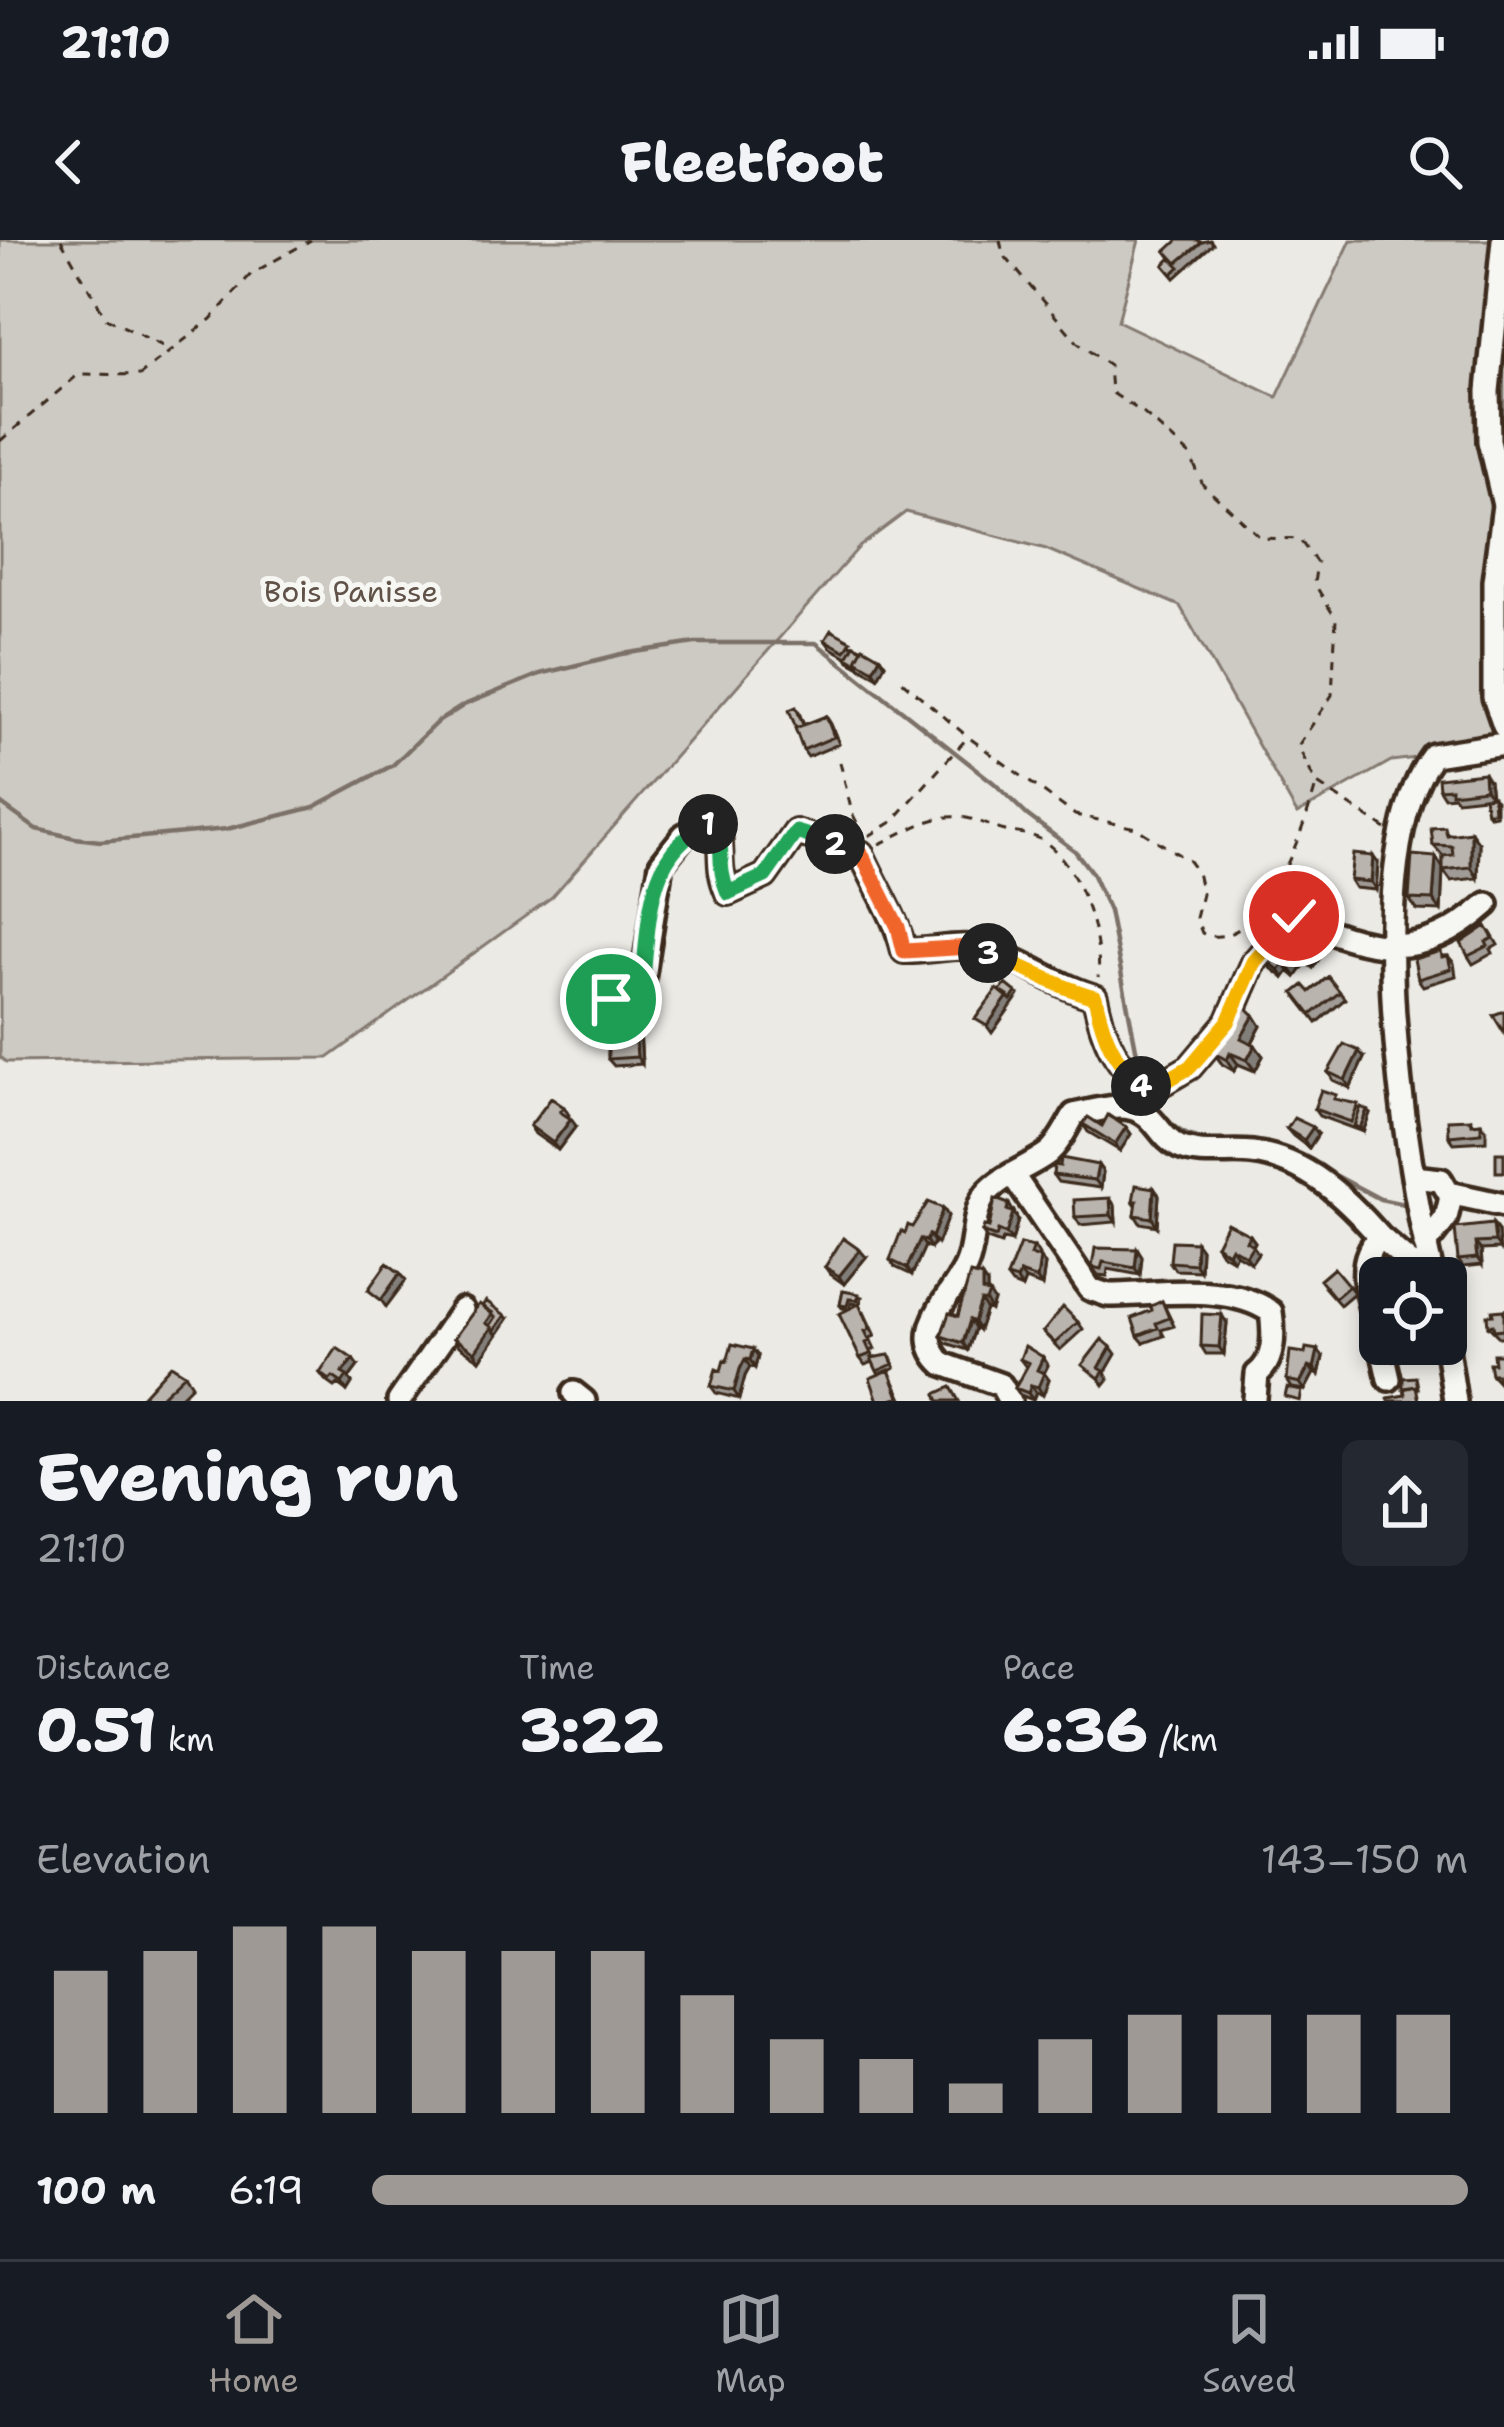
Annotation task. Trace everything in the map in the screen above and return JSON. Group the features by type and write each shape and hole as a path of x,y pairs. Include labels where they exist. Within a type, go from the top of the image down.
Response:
{"street":[{"path":"1502,240 1488,391 1490,441 1504,505 1494,581 1494,697 1504,725"},
{"path":"1428,1257 1396,1054 1393,947 1401,839 1418,783 1433,755 1504,744"},
{"path":"611,999 642,986 661,864 684,835 716,820 724,844 719,873 728,893 765,876 796,832 861,853 898,927 904,951 971,947 1095,997 1102,1031 1118,1064 1147,1092 1190,1067 1228,1022 1254,962 1294,916 1349,940 1393,947 1444,936 1487,904"},
{"path":"1010,1401 1001,1385 943,1364 930,1348 931,1329 943,1299 966,1266 982,1198 1052,1150 1074,1114 1120,1106 1145,1114 1162,1136 1181,1148 1216,1154 1250,1152 1278,1159 1340,1191 1403,1257"},
{"path":"1012,1174 1090,1289 1108,1295 1230,1295 1258,1302 1271,1312 1274,1330 1265,1368 1257,1374 1256,1399"},
{"path":"1413,1177 1442,1180 1448,1203 1436,1235 1425,1245"},
{"path":"1448,1203 1504,1204"},
{"path":"1365,1257 1380,1237"},
{"path":"399,1401 461,1310"},
{"path":"1386,1365 1389,1379"},
{"path":"1450,1365 1455,1401"}],"path":[{"path":"62,240 106,318 170,349"},
{"path":"0,441 79,374 140,375 211,319 251,274 311,240"},
{"path":"1000,240 1003,254 1078,343 1109,364 1111,392 1143,412 1190,455 1203,485 1261,538 1299,539 1317,563 1314,583 1336,619 1332,694 1298,746 1316,783 1401,839"},
{"path":"902,681 968,737 1075,814 1136,828 1189,861 1198,872 1202,893 1196,918 1202,933 1214,939 1230,935 1264,908 1301,834 1316,783"},
{"path":"840,762 852,814 865,838 892,821 968,737"},
{"path":"861,853 944,817 975,818 1038,838 1069,866 1087,908 1101,956 1095,997"}],"green space":[{"name":"Bois Panisse","path":"0,240 1139,240 1118,321 1277,397 1351,240 1504,240 1504,748 1391,761 1297,814 1180,606 1046,549 906,512 859,547 552,897 328,1058 6,1062 0,1057"}],"building":[{"path":"1178,240 1201,243 1177,263 1166,251"},
{"path":"1171,258 1180,267 1172,274 1164,265"},
{"path":"831,630 851,641 845,651 825,640"},
{"path":"854,645 862,649 858,664 847,657"},
{"path":"863,647 880,657 873,670 856,660"},
{"path":"796,707 803,725 796,728 789,710"},
{"path":"826,716 834,737 803,750 795,728"},
{"path":"1484,773 1485,789 1451,793 1451,788 1439,789 1438,778"},
{"path":"1493,796 1494,812 1487,812 1484,797"},
{"path":"1445,827 1447,835 1471,832 1471,867 1443,870 1443,856 1453,855 1452,846 1433,845 1431,828"},
{"path":"1353,854 1373,856 1371,882 1350,880"},
{"path":"1412,855 1436,857 1433,900 1409,899"},
{"path":"1486,926 1493,938 1468,956 1461,943"},
{"path":"1290,933 1314,952 1307,960 1301,956 1290,969 1284,964 1279,970 1266,960"},
{"path":"1441,951 1442,957 1448,956 1451,969 1418,979 1414,959"},
{"path":"1328,977 1340,992 1311,1015 1294,993 1304,985 1310,992"},
{"path":"1006,984 1016,992 1011,1000 1000,991"},
{"path":"997,989 1008,996 987,1026 975,1019"},
{"path":"1246,1007 1254,1015 1241,1038 1255,1045 1247,1060 1230,1053 1227,1060 1214,1053 1236,1009 1243,1013"},
{"path":"1504,1011 1504,1033 1493,1015"},
{"path":"623,1013 624,1022 634,1022 637,1057 608,1059 607,1015"},
{"path":"1344,1044 1359,1051 1345,1080 1328,1072"},
{"path":"1321,1090 1336,1095 1334,1099 1358,1104 1351,1122 1314,1109"},
{"path":"551,1098 571,1119 553,1143 530,1126"},
{"path":"1361,1107 1367,1110 1360,1128 1354,1126"},
{"path":"1108,1115 1126,1127 1115,1144 1083,1124 1088,1117 1102,1126"},
{"path":"1294,1118 1313,1127 1304,1140 1287,1129"},
{"path":"1471,1119 1472,1124 1481,1123 1481,1133 1449,1136 1448,1120"},
{"path":"1496,1153 1504,1153 1504,1172 1496,1172"},
{"path":"1061,1158 1098,1165 1095,1180 1053,1175"},
{"path":"1136,1185 1154,1188 1152,1218 1135,1215"},
{"path":"1110,1198 1111,1215 1075,1217 1074,1200"},
{"path":"995,1199 1009,1204 1007,1210 1013,1213 1006,1234 998,1231 996,1237 982,1232 984,1226 989,1228"},
{"path":"928,1202 943,1208 932,1237 920,1239 907,1268 890,1260 901,1231 912,1227"},
{"path":"1227,1223 1250,1235 1246,1241 1253,1245 1246,1256 1216,1245"},
{"path":"1493,1224 1495,1242 1475,1243 1477,1258 1458,1257 1455,1228"},
{"path":"843,1238 860,1250 839,1276 825,1267"},
{"path":"1172,1241 1196,1242 1195,1264 1170,1262"},
{"path":"1020,1244 1034,1247 1031,1255 1040,1258 1037,1279 1020,1273 1017,1280 1007,1277"},
{"path":"1095,1248 1137,1249 1135,1268 1103,1262 1101,1269 1092,1267"},
{"path":"387,1263 400,1273 381,1300 368,1290"},
{"path":"1334,1268 1349,1286 1335,1298 1320,1280"},
{"path":"970,1274 982,1277 982,1291 989,1293 974,1322 970,1320 963,1343 941,1336 949,1313 958,1316"},
{"path":"843,1291 859,1294 858,1300 840,1305"},
{"path":"486,1301 505,1315 494,1331 490,1326 496,1317 482,1306"},
{"path":"1162,1301 1169,1318 1138,1336 1132,1318"},
{"path":"479,1304 493,1313 486,1323 492,1327 475,1352 454,1338"},
{"path":"859,1304 870,1329 865,1331 871,1354 860,1358 839,1314"},
{"path":"1063,1307 1078,1322 1055,1343 1043,1332"},
{"path":"1504,1310 1504,1329 1488,1326 1487,1315"},
{"path":"1202,1314 1222,1315 1219,1347 1201,1346"},
{"path":"1102,1339 1111,1347 1099,1368 1104,1371 1099,1378 1082,1365"},
{"path":"732,1344 753,1349 740,1369 734,1391 711,1386"},
{"path":"1025,1346 1043,1357 1037,1370 1044,1373 1038,1387 1031,1385 1028,1393 1015,1388 1029,1363 1020,1359"},
{"path":"337,1348 353,1359 342,1373 347,1376 342,1383 320,1373"},
{"path":"1306,1348 1318,1350 1314,1368 1309,1366 1300,1383 1287,1380 1290,1351 1305,1353"},
{"path":"1493,1354 1504,1354 1504,1379 1491,1374"},
{"path":"889,1355 893,1364 877,1371 871,1358"},
{"path":"171,1365 185,1374 163,1395 170,1399 138,1401"},
{"path":"889,1370 899,1397 878,1401 870,1378"},
{"path":"1416,1377 1418,1387 1403,1389 1403,1378"},
{"path":"1416,1386 1419,1401 1389,1401 1405,1395 1404,1388"},
{"path":"951,1387 959,1401 939,1401 936,1394"},
{"path":"1287,1388 1302,1391 1300,1401 1285,1397"}],"waterway":[{"path":"0,803 36,829 100,841 227,829 314,807 393,765 436,723 464,705 540,674 695,643 816,643 994,783 1075,851 1092,873 1109,911 1141,1074"},
{"path":"1152,1101 1167,1120 1197,1138 1284,1150"},
{"path":"1301,1157 1380,1199 1404,1204"}],"route":[{"path":"611,999 642,986 661,864 684,835 716,820 724,844 719,873 728,893 765,876 796,832 861,853 898,927 904,951 971,947 1095,997 1102,1031 1118,1064 1147,1092 1190,1067 1228,1022 1254,962 1294,916"}]}
